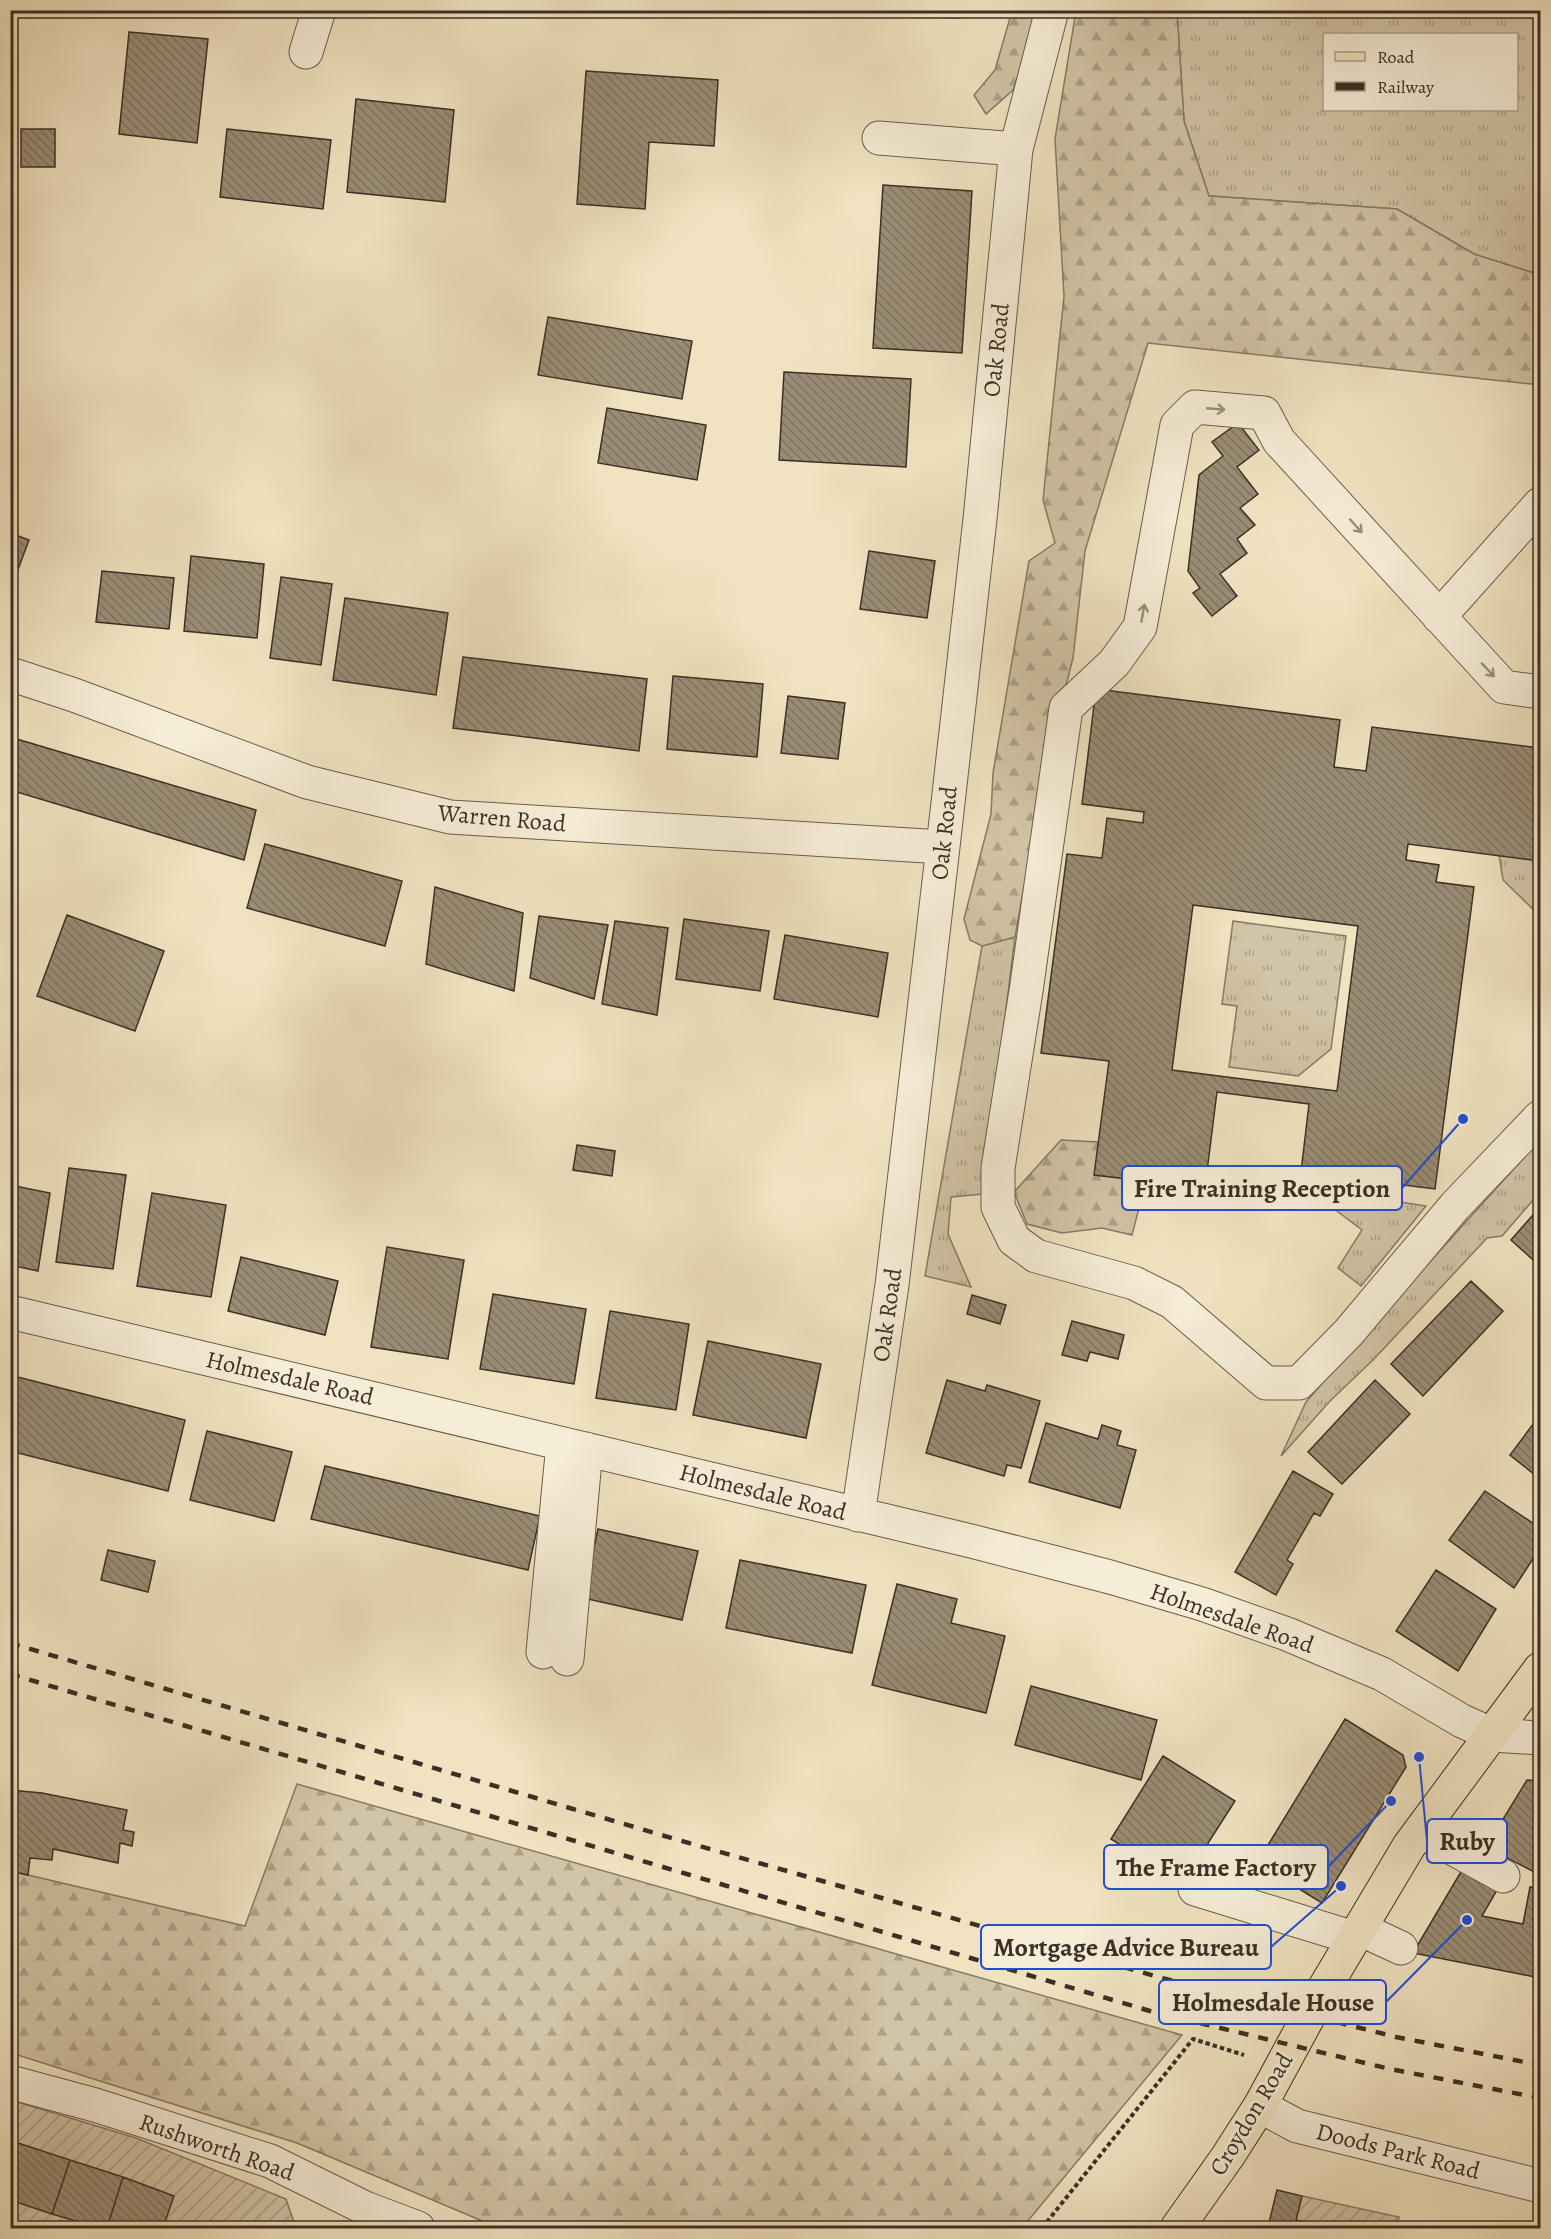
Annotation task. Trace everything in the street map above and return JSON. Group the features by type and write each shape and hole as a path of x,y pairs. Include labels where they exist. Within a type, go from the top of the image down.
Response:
{"main road":[{"name":"Croydon Road","path":"1177,2229 1260,2106 1318,1997 1409,1846 1540,1669"}],"street":[{"path":"306,52 319,10"},
{"name":"Oak Road","path":"858,1515 892,1285 943,847 980,519 1016,149 1052,10"},
{"path":"879,138 1016,149"},
{"path":"1540,692 1504,687 1279,441 1264,413 1195,407 1177,425 1140,627 1114,663 1066,708 1026,991 998,1168 998,1207 1014,1240 1036,1256 1134,1283 1172,1302 1266,1383 1299,1383 1349,1332 1455,1206 1540,1117"},
{"path":"1440,617 1540,504"},
{"name":"Warren Road","path":"10,674 74,695 307,782 450,818 943,847"},
{"name":"Holmesdale Road","path":"10,1311 1110,1577 1202,1604 1287,1634 1382,1674 1462,1721 1493,1735"},
{"path":"555,1656 575,1447"},
{"path":"1493,1735 1540,1738"},
{"path":"1421,1831 1503,1876"},
{"path":"1195,1890 1357,1933 1401,1948"},
{"name":"Rushworth Road","path":"10,2082 270,2161 361,2218 418,2229"},
{"name":"Doods Park Road","path":"1260,2106 1297,2126 1540,2186"}],"path":[{"path":"1042,2229 1192,2039 1254,2058"}],"green space":[{"path":"1012,11 1039,11 1033,37 1013,90 986,114 974,95 995,70"},
{"path":"1076,11 1177,11 1184,121 1209,196 1397,209 1474,254 1540,275 1540,385 1148,343 1085,551 1073,658 1047,759 1015,937 982,946 970,940 964,919 991,814 993,773 1029,561 1055,543 1043,500 1064,296 1055,139"},
{"path":"1177,11 1540,11 1540,275 1474,254 1397,209 1209,196 1184,121"},
{"path":"1499,855 1540,861 1540,916 1503,880"},
{"path":"1233,921 1346,936 1331,1049 1298,1076 1229,1067 1237,1006 1222,1004"},
{"path":"1015,937 983,1194 951,1197 948,1234 971,1287 925,1276 982,946"},
{"path":"1061,1140 1098,1142 1146,1181 1132,1235 1102,1228 1062,1233 1027,1224 1014,1192"},
{"path":"1540,1140 1540,1192 1502,1236 1487,1238 1374,1359 1330,1401 1281,1456 1306,1402"},
{"path":"1305,1187 1426,1206 1361,1286 1338,1268 1362,1230"},
{"path":"297,1784 1182,2035 1022,2228 499,2228 297,2143 11,2053 11,1871 245,1926"},
{"path":"11,2100 136,2138 286,2199 296,2228 11,2228"},
{"path":"1302,2196 1399,2217 1397,2228 1320,2228 1320,2226 1296,2220"}],"building":[{"path":"847,10 960,10 960,18 846,15"},
{"path":"129,32 208,39 197,143 119,134"},
{"path":"586,71 718,80 714,146 649,142 645,209 577,204"},
{"path":"356,99 454,110 445,202 347,192"},
{"path":"21,129 55,129 55,167 21,167"},
{"path":"227,129 331,140 323,209 220,197"},
{"path":"883,185 972,191 962,353 873,348"},
{"path":"548,317 692,341 682,399 538,375"},
{"path":"784,372 911,379 906,467 779,460"},
{"path":"607,408 706,425 697,480 598,463"},
{"path":"1238,423 1259,450 1237,467 1258,494 1240,508 1255,525 1237,539 1247,553 1220,574 1237,596 1212,616 1193,593 1200,588 1188,571 1199,475 1223,456 1212,442"},
{"path":"10,533 29,540 10,591"},
{"path":"869,551 935,561 927,618 860,609"},
{"path":"191,556 264,564 257,638 184,631"},
{"path":"102,571 174,578 169,629 96,622"},
{"path":"281,577 332,584 321,665 270,658"},
{"path":"345,598 448,613 436,695 333,680"},
{"path":"463,657 647,679 639,751 453,728"},
{"path":"673,676 763,684 757,757 667,749"},
{"path":"1096,689 1340,720 1334,767 1366,771 1372,727 1540,748 1540,861 1408,844 1406,860 1439,865 1436,882 1474,887 1435,1189 1301,1172 1309,1104 1217,1092 1203,1203 1161,1198 1162,1183 1094,1175 1109,1061 1041,1053 1067,854 1102,858 1107,818 1143,823 1144,812 1082,804","holes":["1193,905 1358,926 1337,1091 1172,1070"]},
{"path":"788,696 845,703 838,759 781,753"},
{"path":"10,737 256,810 244,860 10,790"},
{"path":"265,844 402,881 385,946 247,908"},
{"path":"435,887 523,913 514,991 426,964"},
{"path":"67,915 164,951 135,1031 37,996"},
{"path":"539,916 608,925 594,999 530,978"},
{"path":"684,919 769,931 760,991 676,979"},
{"path":"615,921 668,928 657,1015 602,1004"},
{"path":"785,935 888,953 878,1017 774,999"},
{"path":"577,1145 615,1151 612,1176 573,1170"},
{"path":"69,1168 126,1175 113,1269 56,1262"},
{"path":"10,1185 50,1193 38,1271 10,1265"},
{"path":"152,1193 226,1205 211,1297 137,1286"},
{"path":"1540,1207 1540,1266 1511,1240"},
{"path":"387,1247 464,1260 448,1359 371,1347"},
{"path":"241,1257 338,1281 325,1335 228,1311"},
{"path":"1471,1281 1503,1311 1423,1396 1391,1364"},
{"path":"493,1294 586,1309 574,1384 480,1369"},
{"path":"972,1295 1006,1305 1000,1324 967,1314"},
{"path":"610,1311 689,1324 676,1410 596,1398"},
{"path":"1072,1321 1124,1335 1118,1359 1090,1352 1087,1361 1062,1355"},
{"path":"708,1341 821,1364 806,1438 693,1415"},
{"path":"10,1375 185,1420 168,1491 10,1451"},
{"path":"947,1380 985,1391 987,1385 1040,1401 1021,1468 1007,1465 1004,1476 926,1453"},
{"path":"1375,1380 1410,1414 1342,1484 1308,1452"},
{"path":"1540,1415 1540,1479 1510,1455"},
{"path":"1046,1423 1098,1439 1102,1425 1121,1431 1117,1445 1136,1450 1120,1508 1029,1482"},
{"path":"207,1431 292,1452 274,1521 190,1500"},
{"path":"325,1466 540,1516 528,1570 311,1519"},
{"path":"1293,1471 1333,1494 1320,1516 1314,1513 1287,1560 1293,1564 1276,1595 1235,1572"},
{"path":"1485,1491 1540,1528 1540,1548 1514,1588 1449,1540"},
{"path":"598,1529 698,1551 682,1620 583,1598"},
{"path":"108,1550 155,1561 148,1592 101,1580"},
{"path":"740,1560 866,1585 852,1653 726,1628"},
{"path":"1436,1570 1496,1609 1458,1671 1396,1631"},
{"path":"897,1584 957,1599 951,1623 1005,1636 986,1713 872,1685"},
{"path":"1031,1686 1157,1720 1141,1780 1015,1745"},
{"path":"1345,1719 1403,1755 1406,1767 1322,1903 1257,1863"},
{"path":"1163,1756 1235,1801 1182,1884 1111,1839"},
{"path":"1527,1780 1540,1781 1540,1875 1486,1847"},
{"path":"10,1790 42,1793 127,1810 123,1830 134,1832 132,1846 120,1843 118,1863 53,1849 52,1860 30,1858 28,1875 10,1871"},
{"path":"1462,1870 1497,1890 1482,1916 1523,1924 1530,1887 1540,1889 1540,1978 1413,1953"},
{"path":"12,2141 70,2160 52,2214 10,2200"},
{"path":"70,2160 123,2177 107,2228 99,2228 52,2214"},
{"path":"123,2177 174,2196 163,2228 107,2228"},
{"path":"1277,2190 1302,2196 1296,2220 1321,2226 1320,2228 1246,2228 1247,2222 1268,2227"}],"railway":[{"path":"10,1643 675,1839 1162,1978 1396,2037 1540,2065"},
{"path":"10,1674 1150,2011 1390,2069 1540,2098"}],"place":[{"name":"Fire Training Reception","path":"1463,1119"},
{"name":"Ruby","path":"1419,1757"},
{"name":"The Frame Factory","path":"1391,1801"},
{"name":"Mortgage Advice Bureau","path":"1341,1886"},
{"name":"Holmesdale House","path":"1467,1920"}]}
